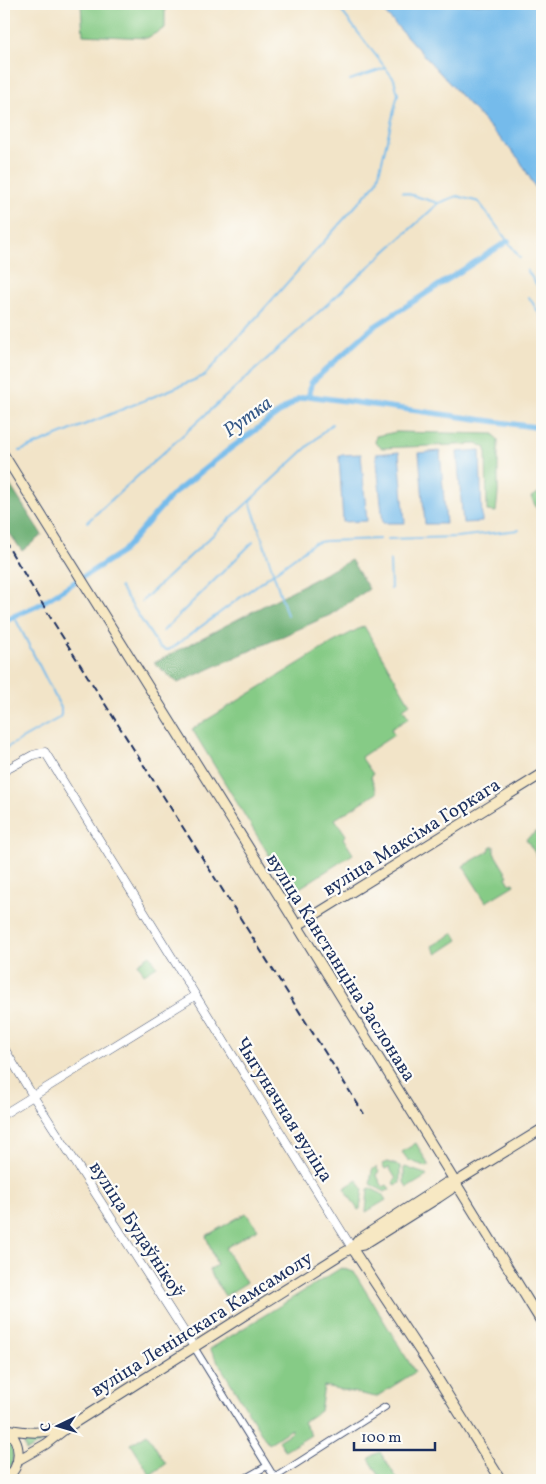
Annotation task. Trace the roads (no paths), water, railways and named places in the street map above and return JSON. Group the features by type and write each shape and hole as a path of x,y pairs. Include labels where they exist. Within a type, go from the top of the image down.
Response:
{"main road":[{"name":"вуліца Канстанціна Заслонава","path":"4,455 542,1323"},
{"name":"вуліца Максіма Горкага","path":"297,926 542,774"},
{"name":"вуліца Ленінскага Камсамолу","path":"18,1460 46,1444 68,1426 352,1248 359,1239 446,1184 456,1182 542,1129"},
{"name":"Чыгуначная вуліца","path":"352,1248 431,1368 501,1480"},
{"name":"вуліца Ленінскага Камсамолу","path":"5,1428 43,1433 68,1426"},
{"path":"4,1480 12,1477 19,1452 17,1443 5,1428"}],"street":[{"name":"Чыгуначная вуліца","path":"4,771 33,755 45,752 352,1248"},
{"path":"4,1114 195,996"},
{"name":"вуліца Будаўнікоў","path":"4,1048 194,1347 275,1479"},
{"path":"275,1479 385,1407"},
{"path":"242,1480 267,1466"}],"water":[{"path":"384,4 542,4 542,199 519,159 386,14"},
{"path":"480,450 482,522 463,523 457,452"},
{"path":"440,451 446,524 425,524 419,453"},
{"path":"399,452 405,523 383,523 376,454"},
{"path":"361,454 367,521 343,522 339,455"}],"waterway":[{"path":"20,451 204,376 377,182 398,94 394,79 336,4"},
{"path":"350,80 385,68"},
{"path":"402,192 438,203"},
{"path":"87,522 439,203 457,196 479,202 520,258"},
{"name":"Рутка","path":"4,622 37,606 122,552 172,495 231,448 298,399 309,396 311,383 372,328 508,241"},
{"path":"527,270 542,293"},
{"path":"529,297 542,318"},
{"path":"309,396 542,428"},
{"path":"142,601 332,424"},
{"path":"250,501 287,615"},
{"path":"388,539 457,537 519,530"},
{"path":"120,587 159,647 167,650 314,543 380,539"},
{"path":"163,631 253,542"},
{"path":"390,560 391,589"},
{"path":"4,749 59,718 61,715 61,708 14,616"}],"railway":[{"path":"4,540 52,620 364,1114"}]}
